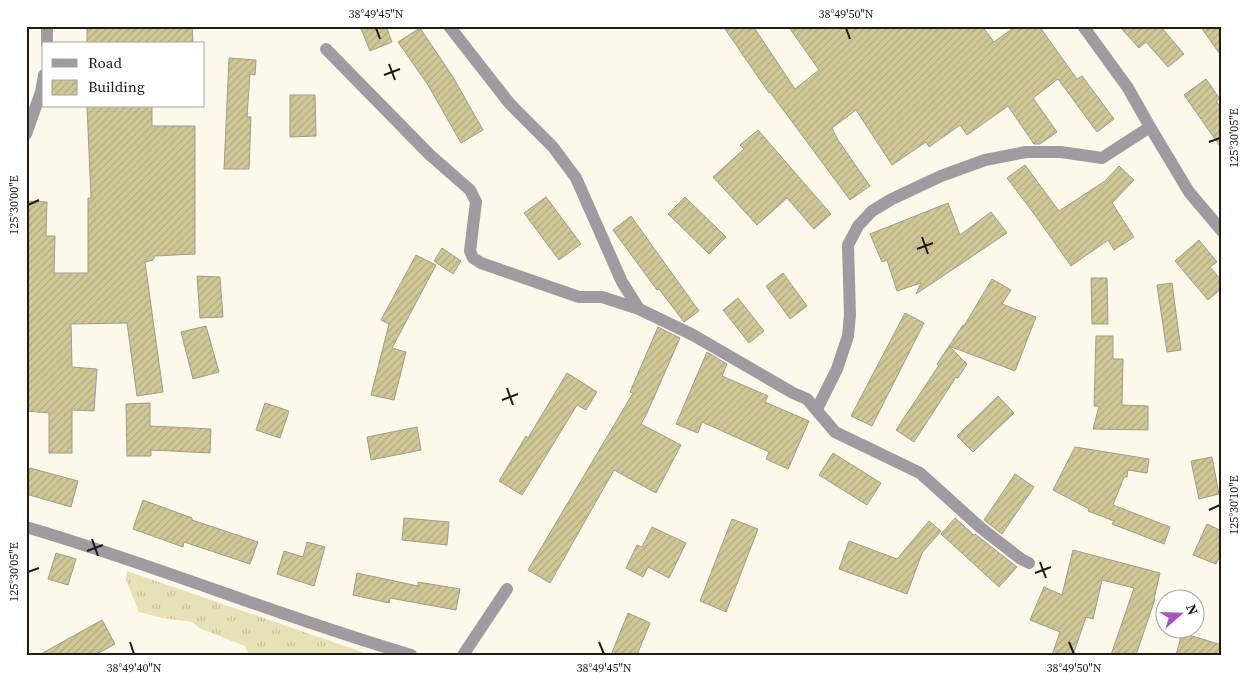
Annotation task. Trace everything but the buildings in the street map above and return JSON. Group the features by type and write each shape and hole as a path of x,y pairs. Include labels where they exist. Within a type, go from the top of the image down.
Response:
{"street":[{"path":"47,26 47,42"},
{"path":"449,26 510,104 553,147 576,178 622,282 639,309"},
{"path":"1082,26 1128,88 1189,192 1222,231"},
{"path":"326,49 430,155 470,190 476,202 470,251 473,258 481,263 579,297 602,297 639,309 693,335 793,394 807,399 835,432 920,473 981,528 1029,563"},
{"path":"26,134 42,86"},
{"path":"817,409 837,369 848,336 850,315 848,245 858,226 872,211 892,199 941,176 985,160 1026,152 1062,152 1102,158 1150,128"},
{"path":"26,527 86,545 411,655"},
{"path":"463,655 507,589"}],"green space":[{"path":"127,571 371,655 249,655 245,646 201,629 192,622 162,618 139,612 126,580"}]}
